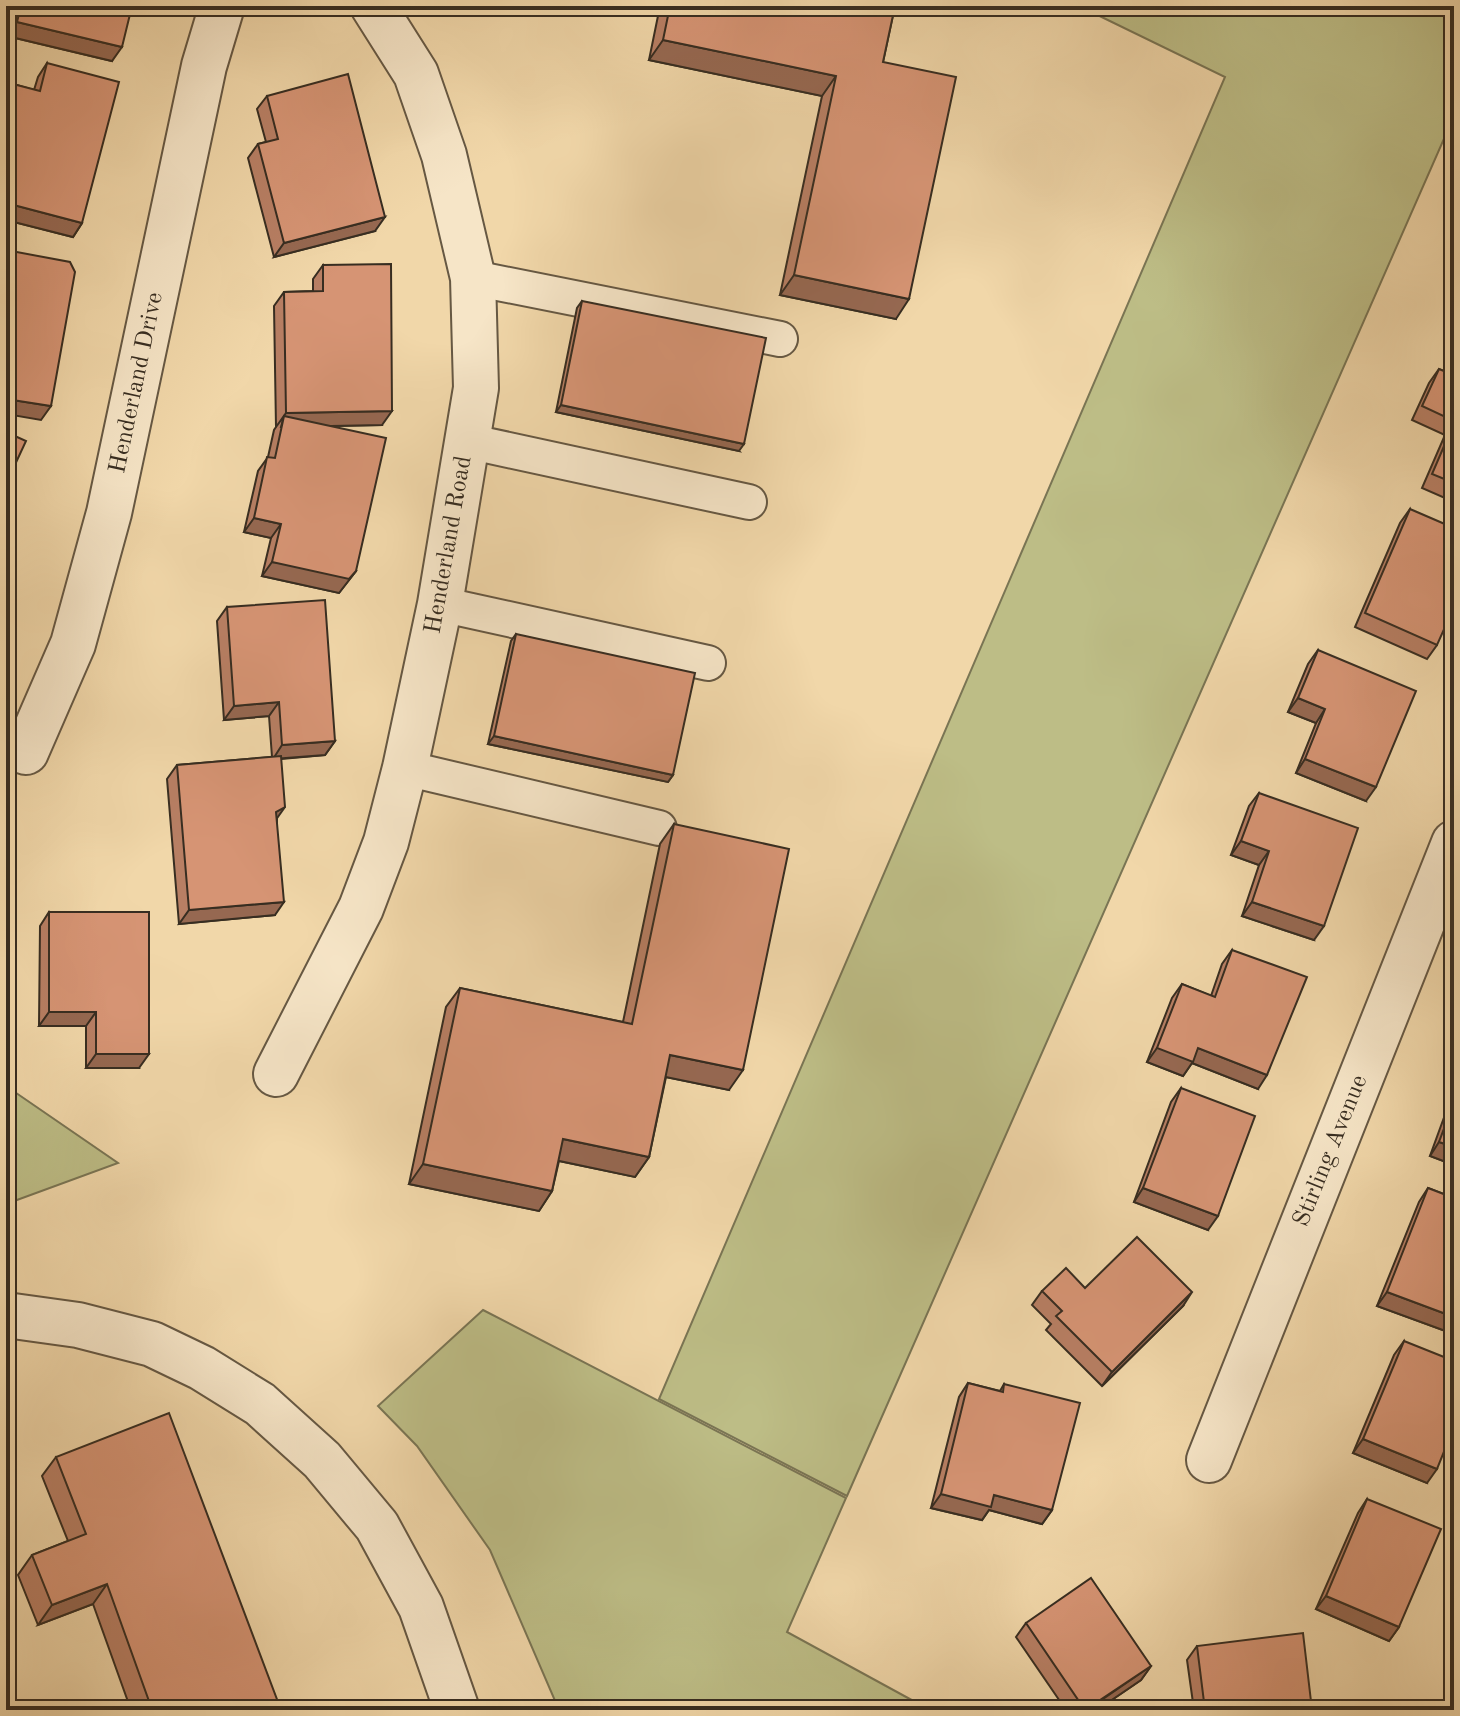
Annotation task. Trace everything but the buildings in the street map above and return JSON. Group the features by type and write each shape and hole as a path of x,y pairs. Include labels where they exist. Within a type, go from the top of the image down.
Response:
{"street":[{"name":"Henderland Drive","path":"26,752 73,644 109,513 204,66 222,6"},
{"name":"Henderland Road","path":"276,1074 361,908 386,842 440,604 476,388 473,278 444,155 416,74 373,6"},
{"name":"Stirling Avenue","path":"1209,1460 1454,843"},
{"path":"6,1315 78,1325 152,1344 202,1368 260,1404 322,1460 377,1526 421,1607 457,1710"}],"lane":[{"path":"473,278 780,339"},
{"path":"467,441 749,502"},
{"path":"440,604 708,663"},
{"path":"405,768 659,828"}],"green space":[{"path":"1079,6 1454,6 1454,116 847,1496 659,1399 1225,77"},
{"path":"6,1086 118,1163 6,1204"},
{"path":"483,1310 846,1498 787,1632 930,1710 559,1710 490,1550 417,1446 378,1406"}]}
